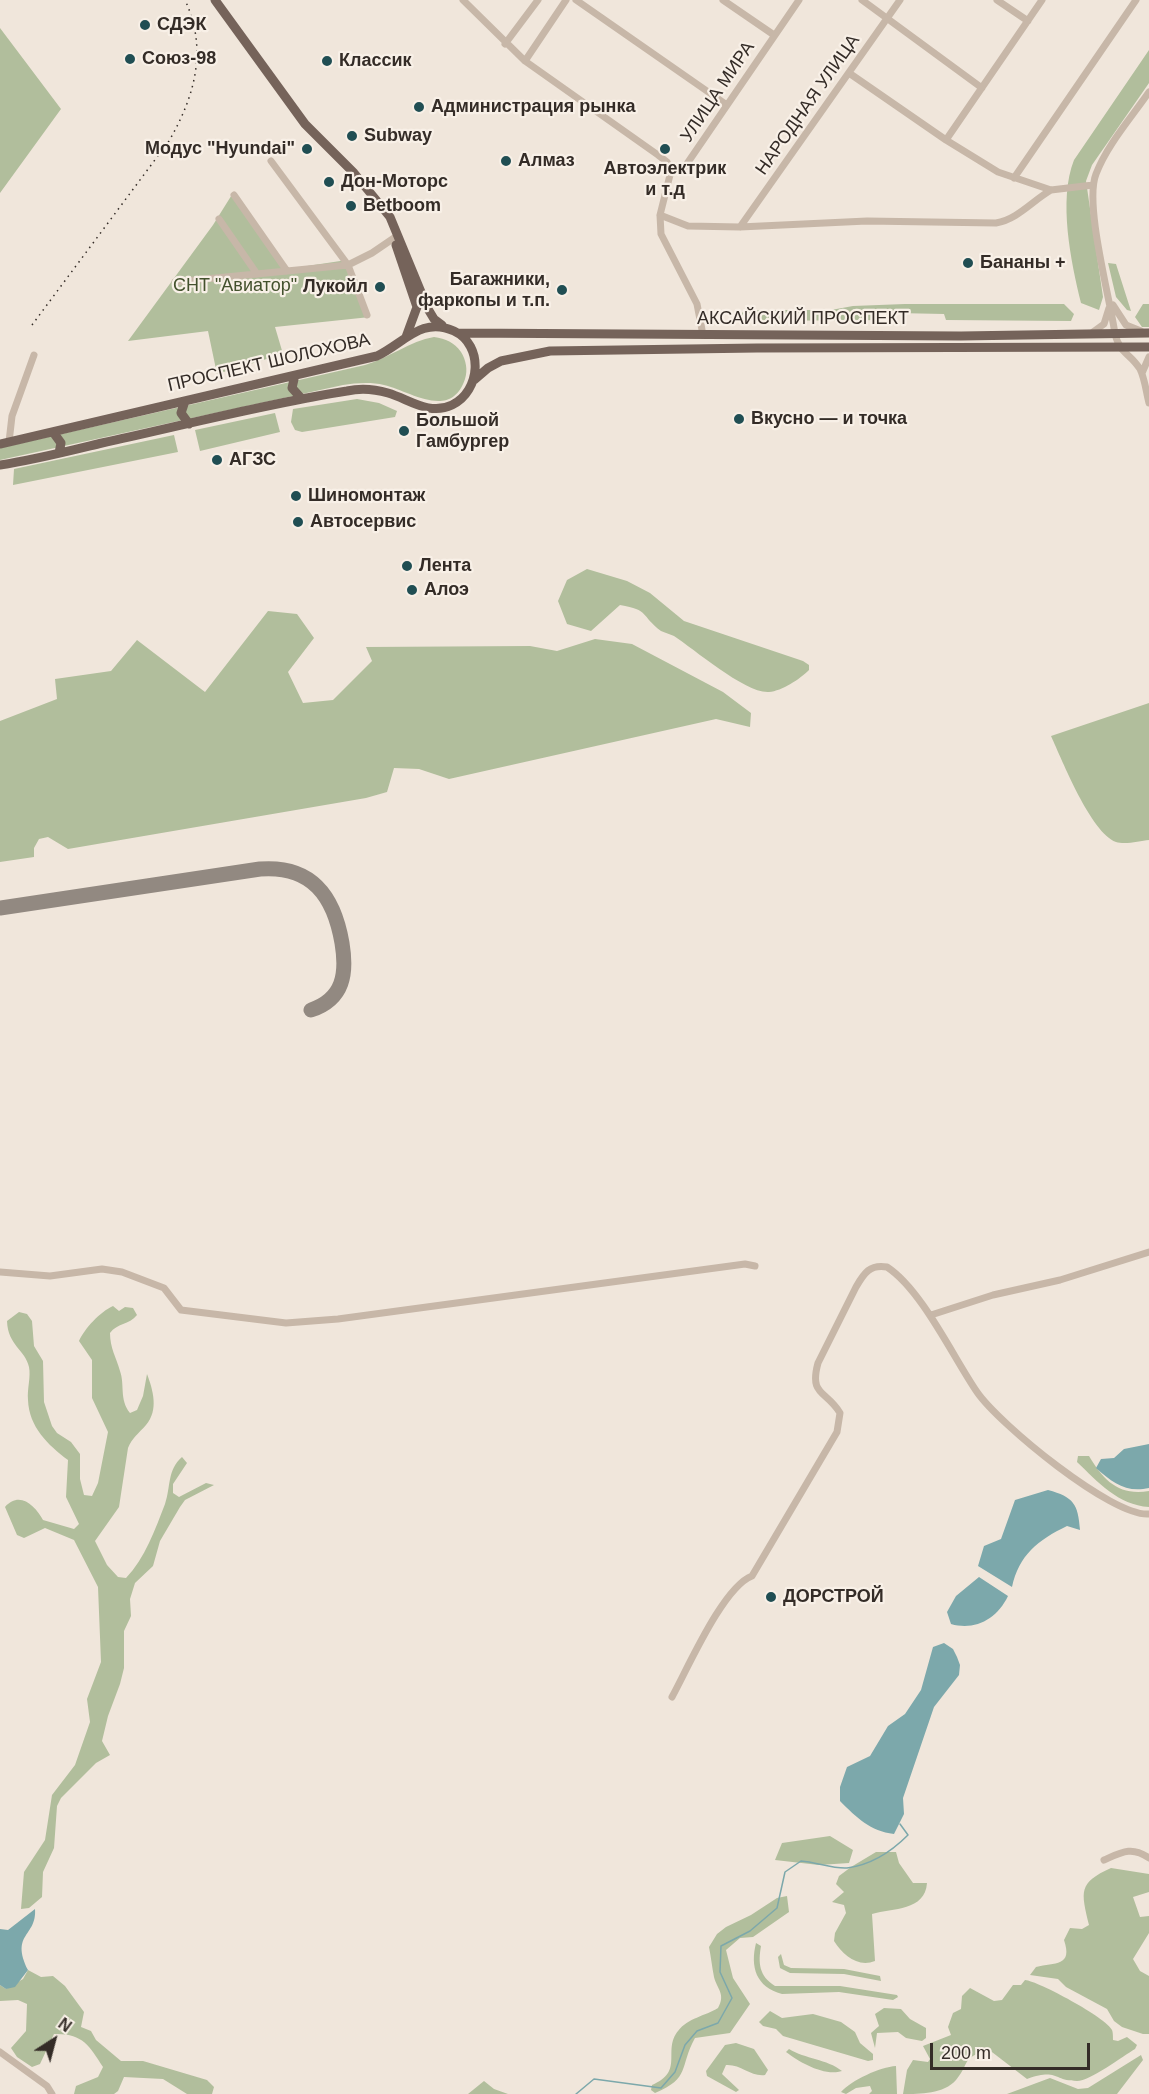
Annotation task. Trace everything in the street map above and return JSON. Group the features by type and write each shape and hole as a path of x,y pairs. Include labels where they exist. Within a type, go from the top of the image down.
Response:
{"main road":[{"path":"0,465 301,398 359,389 380,391 425,407 440,408 461,399 474,380 476,365 471,348 458,333 444,327 434,319 398,234 377,199 305,124 215,0"},
{"path":"377,199 394,238 417,307 406,337"},
{"name":"ПРОСПЕКТ ШОЛОХОВА","path":"4,443 377,356 392,349 419,328 444,327"},
{"name":"АКСАЙСКИЙ ПРОСПЕКТ","path":"458,333 702,335 1149,333"},
{"path":"1064,348 1071,343 1111,343 1115,334"},
{"name":"АКСАЙСКИЙ ПРОСПЕКТ","path":"474,380 488,368 501,362 550,351 1149,347"},
{"path":"295,375 292,388 301,398"},
{"path":"185,401 181,413 189,424"},
{"path":"53,432 60,438 59,453"}],"street":[{"path":"464,0 505,44 525,61 667,162 671,171 667,196 660,215 661,234 697,304 702,335"},
{"path":"505,44 538,0"},
{"path":"525,61 566,0"},
{"path":"576,0 727,105"},
{"path":"723,0 774,36"},
{"name":"УЛИЦА МИРА","path":"671,171 682,171 799,0"},
{"path":"862,0 982,88"},
{"name":"НАРОДНАЯ УЛИЦА","path":"740,227 900,0"},
{"path":"998,0 1028,21"},
{"path":"946,140 1042,0"},
{"path":"1014,178 1136,0"},
{"path":"849,73 946,140 998,172 1051,190 1093,185"},
{"path":"1149,93 1109,150 1095,175 1093,185 1093,207 1115,334 1119,348 1142,373 1149,403"},
{"path":"271,160 348,265 367,315"},
{"path":"660,215 688,226 740,227 867,222 996,223 1007,221 1019,214 1051,190"},
{"path":"234,195 287,271"},
{"path":"219,219 257,274"},
{"path":"175,282 348,265 394,238"},
{"path":"1110,300 1126,325 1149,333"},
{"path":"1084,334 1098,330 1104,324 1110,300"},
{"path":"4,443 34,355"},
{"path":"1142,373 1149,357"},
{"path":"931,1315 972,1301 1060,1280 1149,1252"},
{"path":"0,1272 50,1276 102,1269 122,1272 164,1288 181,1310 286,1323 338,1319 745,1264 755,1266"},
{"path":"672,1697 722,1605 744,1579 753,1576 837,1432 840,1413 816,1388 814,1376 818,1363 862,1276 873,1267 887,1267 931,1315 978,1394 1005,1424 1106,1500 1134,1514 1149,1514"},
{"path":"1104,1860 1125,1851 1138,1851 1149,1858"},
{"path":"0,2052 47,2086 52,2094"}],"green space":[{"path":"0,28 61,109 0,193"},
{"path":"1149,50 1149,83 1092,165 1086,181 1103,297 1099,310 1081,303 1077,287 1068,231 1069,176 1074,160"},
{"name":"СНТ \"Авиатор\"","path":"233,193 287,269 347,260 370,317 275,327 283,354 217,374 208,331 128,341 213,225"},
{"path":"1108,263 1116,264 1131,311 1127,310 1116,297"},
{"path":"1064,304 1074,314 1071,321 946,320 944,314 896,313 895,320 744,321 741,314 745,310 831,310 853,306"},
{"path":"1143,304 1149,304 1149,327 1142,327 1135,317"},
{"path":"434,337 456,346 465,362 466,372 459,392 440,401 417,397 379,384 348,384 0,460 0,448 365,365 416,342"},
{"path":"357,399 379,403 397,411 395,417 302,432 295,430 291,422 293,409"},
{"path":"275,413 280,432 200,451 195,430"},
{"path":"174,435 178,452 13,485 14,469"},
{"path":"587,569 627,581 650,593 684,621 803,661 809,665 809,670 785,687 769,692 759,691 734,679 674,636 661,631 641,611 636,609 620,605 591,631 567,624 558,601 567,580"},
{"path":"268,611 297,614 314,638 288,672 303,703 333,700 372,661 366,647 530,646 557,651 595,639 632,644 723,692 751,713 750,727 716,719 449,779 419,769 394,768 387,792 366,798 68,849 48,837 39,839 34,848 34,857 0,862 0,721 57,699 55,679 111,671 137,640 205,692"},
{"path":"1149,703 1149,840 1120,843 1106,836 1087,811 1051,736"},
{"path":"113,1306 119,1311 125,1307 133,1308 137,1315 110,1333 127,1408 130,1413 137,1410 143,1396 147,1374 153,1393 154,1406 150,1419 128,1448 119,1507 95,1541 107,1565 118,1577 126,1578 139,1562 165,1504 174,1467 182,1457 187,1463 173,1484 173,1493 179,1497 206,1483 214,1485 185,1500 160,1541 153,1566 135,1583 130,1599 131,1616 124,1631 124,1668 102,1741 110,1755 96,1763 61,1798 57,1806 54,1848 43,1872 42,1897 29,1908 21,1909 24,1872 45,1840 52,1795 75,1765 90,1722 87,1699 101,1662 98,1587 74,1540 45,1528 24,1538 17,1535 5,1507 11,1502 22,1500 32,1506 43,1520 74,1529 79,1524 66,1497 68,1460 47,1442 32,1419 28,1400 29,1367 10,1336 7,1321 19,1312 27,1314 32,1321 34,1346 43,1361 44,1402 52,1426 57,1433 71,1442 80,1454 80,1479 84,1495 92,1496 98,1483 108,1432 92,1398 92,1360 79,1341 93,1321"},
{"path":"1078,1456 1089,1456 1100,1473 1121,1489 1149,1491 1149,1507 1128,1502 1109,1491 1077,1462"},
{"path":"830,1836 853,1850 849,1863 819,1865 775,1860 782,1843"},
{"path":"876,1852 896,1852 899,1863 913,1883 927,1883 921,1899 914,1904 872,1914 875,1961 863,1963 846,1955 834,1941 835,1933 846,1913 844,1905 832,1902 844,1892 836,1884 839,1876"},
{"path":"1111,1868 1149,1874 1149,1892 1133,1897 1140,1917 1149,1916 1149,1933 1133,1959 1140,1971 1149,1976 1149,2034 1122,2027 1114,2021 1107,2009 1066,1987 1058,1979 1030,1975 1036,1967 1064,1959 1066,1949 1064,1940 1070,1928 1082,1929 1089,1925 1084,1904 1087,1884 1100,1873"},
{"path":"787,1896 789,1912 753,1937 740,1938 726,1950 733,1978 750,2004 730,2033 695,2038 679,2077 666,2088 655,2093 651,2090 652,2085 662,2079 671,2067 672,2046 678,2031 692,2020 718,2008 720,2003 721,1995 714,1977 709,1947 717,1934 777,1898"},
{"path":"756,1943 761,1946 761,1969 766,1978 775,1986 840,1986 898,1997 893,2000 839,1992 782,1994 773,1991 757,1975 754,1960"},
{"path":"781,1954 784,1965 791,1968 844,1969 880,1976 881,1981 844,1974 790,1973 780,1968 778,1957"},
{"path":"28,1970 41,1977 53,1976 65,1986 84,2012 81,2027 91,2031 96,2040 121,2061 143,2061 207,2080 214,2087 212,2094 187,2094 163,2079 124,2077 118,2091 114,2094 74,2094 76,2086 98,2077 103,2067 84,2042 64,2034 54,2034 40,2064 32,2067 17,2057 11,2048 26,2031 27,2004 18,2000 0,2001 0,1985 6,1989 23,1979"},
{"path":"1025,1980 1086,2009 1107,2024 1112,2031 1113,2040 1118,2041 1127,2037 1137,2045 1135,2049 1098,2073 1077,2081 1050,2075 1027,2079 988,2049 969,2059 951,2085 938,2091 903,2094 907,2070 913,2060 928,2062 930,2059 923,2046 951,2035 948,2027 953,2013 961,2009 962,1996 970,1988 994,2001 1002,2000 1013,1985 1021,1985"},
{"path":"884,2008 901,2009 910,2019 926,2028 926,2038 922,2041 906,2038 898,2032 877,2033 875,2048 871,2033 879,2026 875,2014"},
{"path":"770,2011 782,2018 813,2014 841,2022 855,2032 860,2043 873,2054 873,2060 868,2061 783,2036 776,2029 763,2026 759,2022"},
{"path":"736,2043 754,2049 768,2070 765,2075 760,2075 736,2066 726,2065 722,2074 739,2090 736,2092 707,2076 706,2071 725,2045"},
{"path":"789,2049 830,2064 842,2071 828,2072 813,2068 786,2052"},
{"path":"1141,2055 1143,2060 1117,2094 1007,2094 1050,2078 1078,2089 1088,2088"},
{"path":"896,2066 897,2094 869,2094 872,2091 870,2086 856,2088 846,2094 841,2092 867,2075"},
{"path":"484,2081 494,2089 508,2094 468,2094"}],"water":[{"path":"1149,1444 1149,1488 1133,1489 1120,1486 1096,1468 1101,1459 1114,1458 1124,1449"},
{"path":"1048,1490 1064,1496 1073,1503 1078,1514 1080,1530 1067,1526 1039,1543 1019,1566 1012,1587 978,1566 984,1546 1001,1539 1015,1500"},
{"path":"979,1577 1008,1596 998,1611 984,1621 968,1626 951,1624 947,1612 956,1596"},
{"path":"944,1643 953,1649 957,1657 960,1665 959,1675 934,1707 903,1798 904,1814 894,1834 878,1830 858,1818 840,1801 840,1787 847,1767 870,1756 888,1726 905,1714 921,1690 933,1647"},
{"path":"35,1909 35,1918 22,1949 28,1970 15,1987 6,1989 0,1985 0,1929 8,1930"}],"waterway":[{"path":"576,2094 594,2079 661,2088 675,2072 685,2045 697,2031 718,2023 732,1998 720,1972 721,1946 750,1931 777,1908 785,1872 801,1861 842,1868 872,1861 895,1847 908,1835 900,1824"}],"taxiway":[{"path":"0,908 260,869 294,872 307,878 326,898 333,911 342,943 344,965 341,984 330,999 311,1010"}],"railway":[{"path":"32,325 169,141 178,124 192,90 197,54 196,36 185,0"}],"place":[{"name":"СДЭК","path":"145,25"},
{"name":"Союз-98","path":"130,59"},
{"name":"Классик","path":"327,61"},
{"name":"Администрация рынка","path":"419,107"},
{"name":"Subway","path":"352,136"},
{"name":"Модус \"Hyundai\"","path":"307,149"},
{"name":"Автоэлектрик и т.д","path":"665,149"},
{"name":"Алмаз","path":"506,161"},
{"name":"Дон-Моторс","path":"329,182"},
{"name":"Betboom","path":"351,206"},
{"name":"Бананы +","path":"968,263"},
{"name":"Лукойл","path":"380,287"},
{"name":"Багажники, фаркопы и т.п.","path":"562,290"},
{"name":"Вкусно — и точка","path":"739,419"},
{"name":"Большой Гамбургер","path":"404,431"},
{"name":"АГЗС","path":"217,460"},
{"name":"Шиномонтаж","path":"296,496"},
{"name":"Автосервис","path":"298,522"},
{"name":"Лента","path":"407,566"},
{"name":"Алоэ","path":"412,590"},
{"name":"ДОРСТРОЙ","path":"771,1597"}]}
